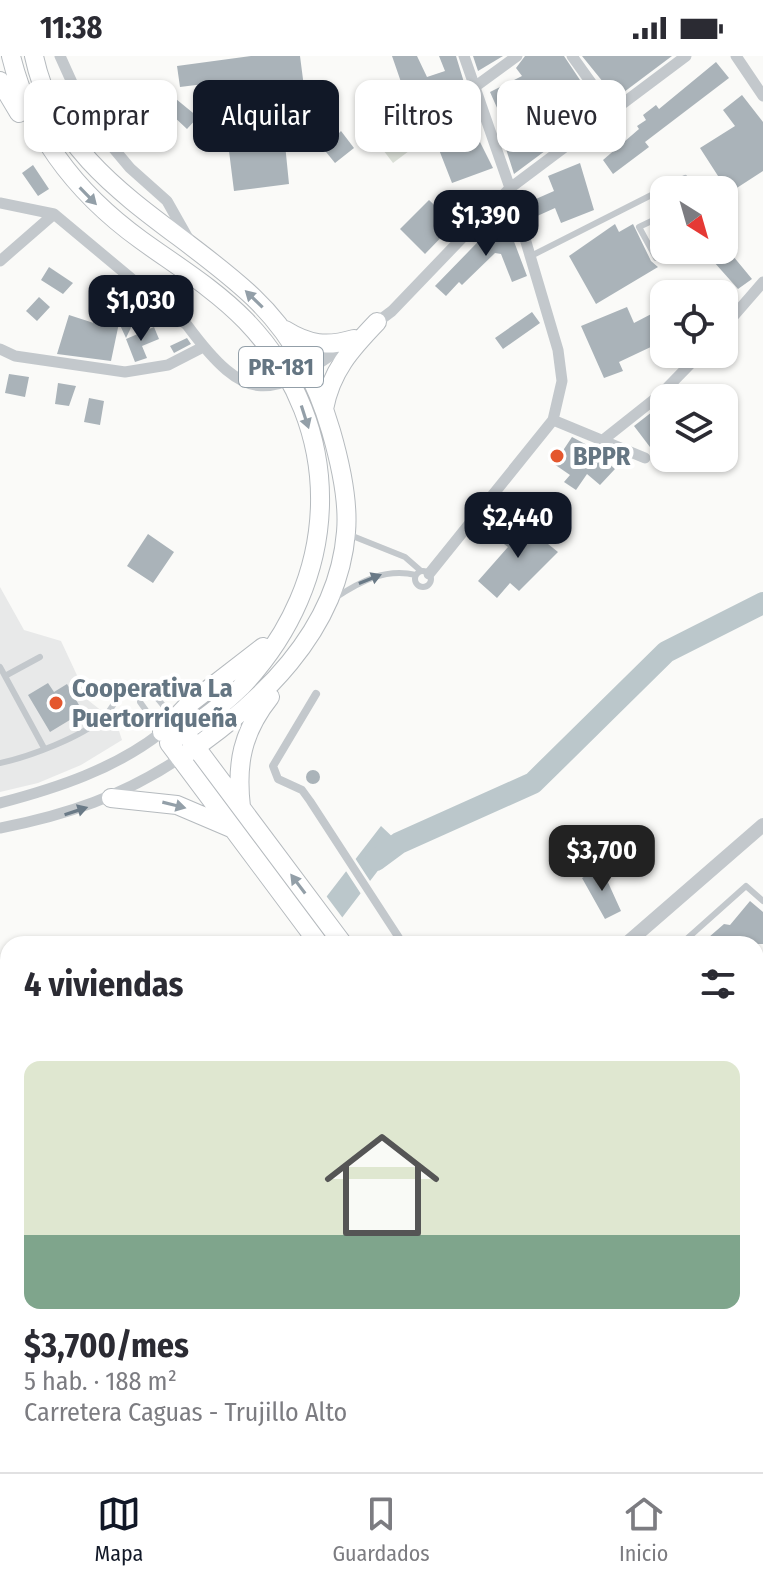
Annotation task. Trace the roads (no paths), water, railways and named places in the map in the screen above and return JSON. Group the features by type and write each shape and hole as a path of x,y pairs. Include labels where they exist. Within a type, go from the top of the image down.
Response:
{"main road":[{"name":"PR-181","path":"11,56 31,118 55,156 111,218 231,306 258,334 290,381 316,452 322,514 308,578 285,628 178,739"},
{"name":"PR-181","path":"34,56 50,100 92,165 133,204 252,295 281,328 310,371 338,457 346,532 328,602 310,638 252,703 178,739"},
{"path":"0,81 40,148 55,156"},
{"path":"324,409 337,367 377,322"},
{"path":"281,328 312,344 332,345 354,339"},
{"path":"241,825 237,775 246,736 261,708 294,668 310,638"},
{"path":"178,739 241,825 314,936"},
{"path":"111,798 177,805 241,825 336,936"}],"street":[{"path":"60,56 77,97 104,140 167,201 193,248"},
{"path":"464,56 474,80"},
{"path":"481,82 517,56"},
{"path":"572,56 589,80"},
{"path":"626,101 686,56"},
{"path":"736,56 763,96"},
{"path":"422,573 553,420 562,381 558,350 481,101"},
{"path":"0,203 54,214 187,325 203,347 241,383 255,387 290,381 310,371 377,322 510,188 558,152"},
{"path":"0,261 54,214"},
{"path":"738,311 763,282"},
{"path":"0,349 15,356 125,372 168,365 203,347"},
{"path":"603,440 661,394 686,368"},
{"path":"553,420 645,458"},
{"path":"316,694 273,766 278,779 302,790 398,936"},
{"path":"0,828 63,815 111,798 178,739"},
{"path":"0,803 77,779 134,751 178,739"},
{"path":"635,936 763,825"}],"lane":[{"path":"529,257 650,196"},
{"path":"650,222 639,227 650,247"},
{"path":"346,532 408,559 422,573"},
{"path":"328,602 370,578 396,572 422,573"},
{"path":"5,676 40,657"},
{"path":"0,667 44,748"},
{"path":"0,763 44,748 98,722 125,690 133,687 153,692 178,739"},
{"path":"141,690 140,702 178,739"},
{"path":"690,936 746,886 763,901"}],"waterway":[{"path":"376,860 399,843 533,783 666,652 763,603"}],"place":[{"name":"BPPR","path":"557,456"},
{"name":"Cooperativa La Puertorriqueña","path":"56,703"}]}
